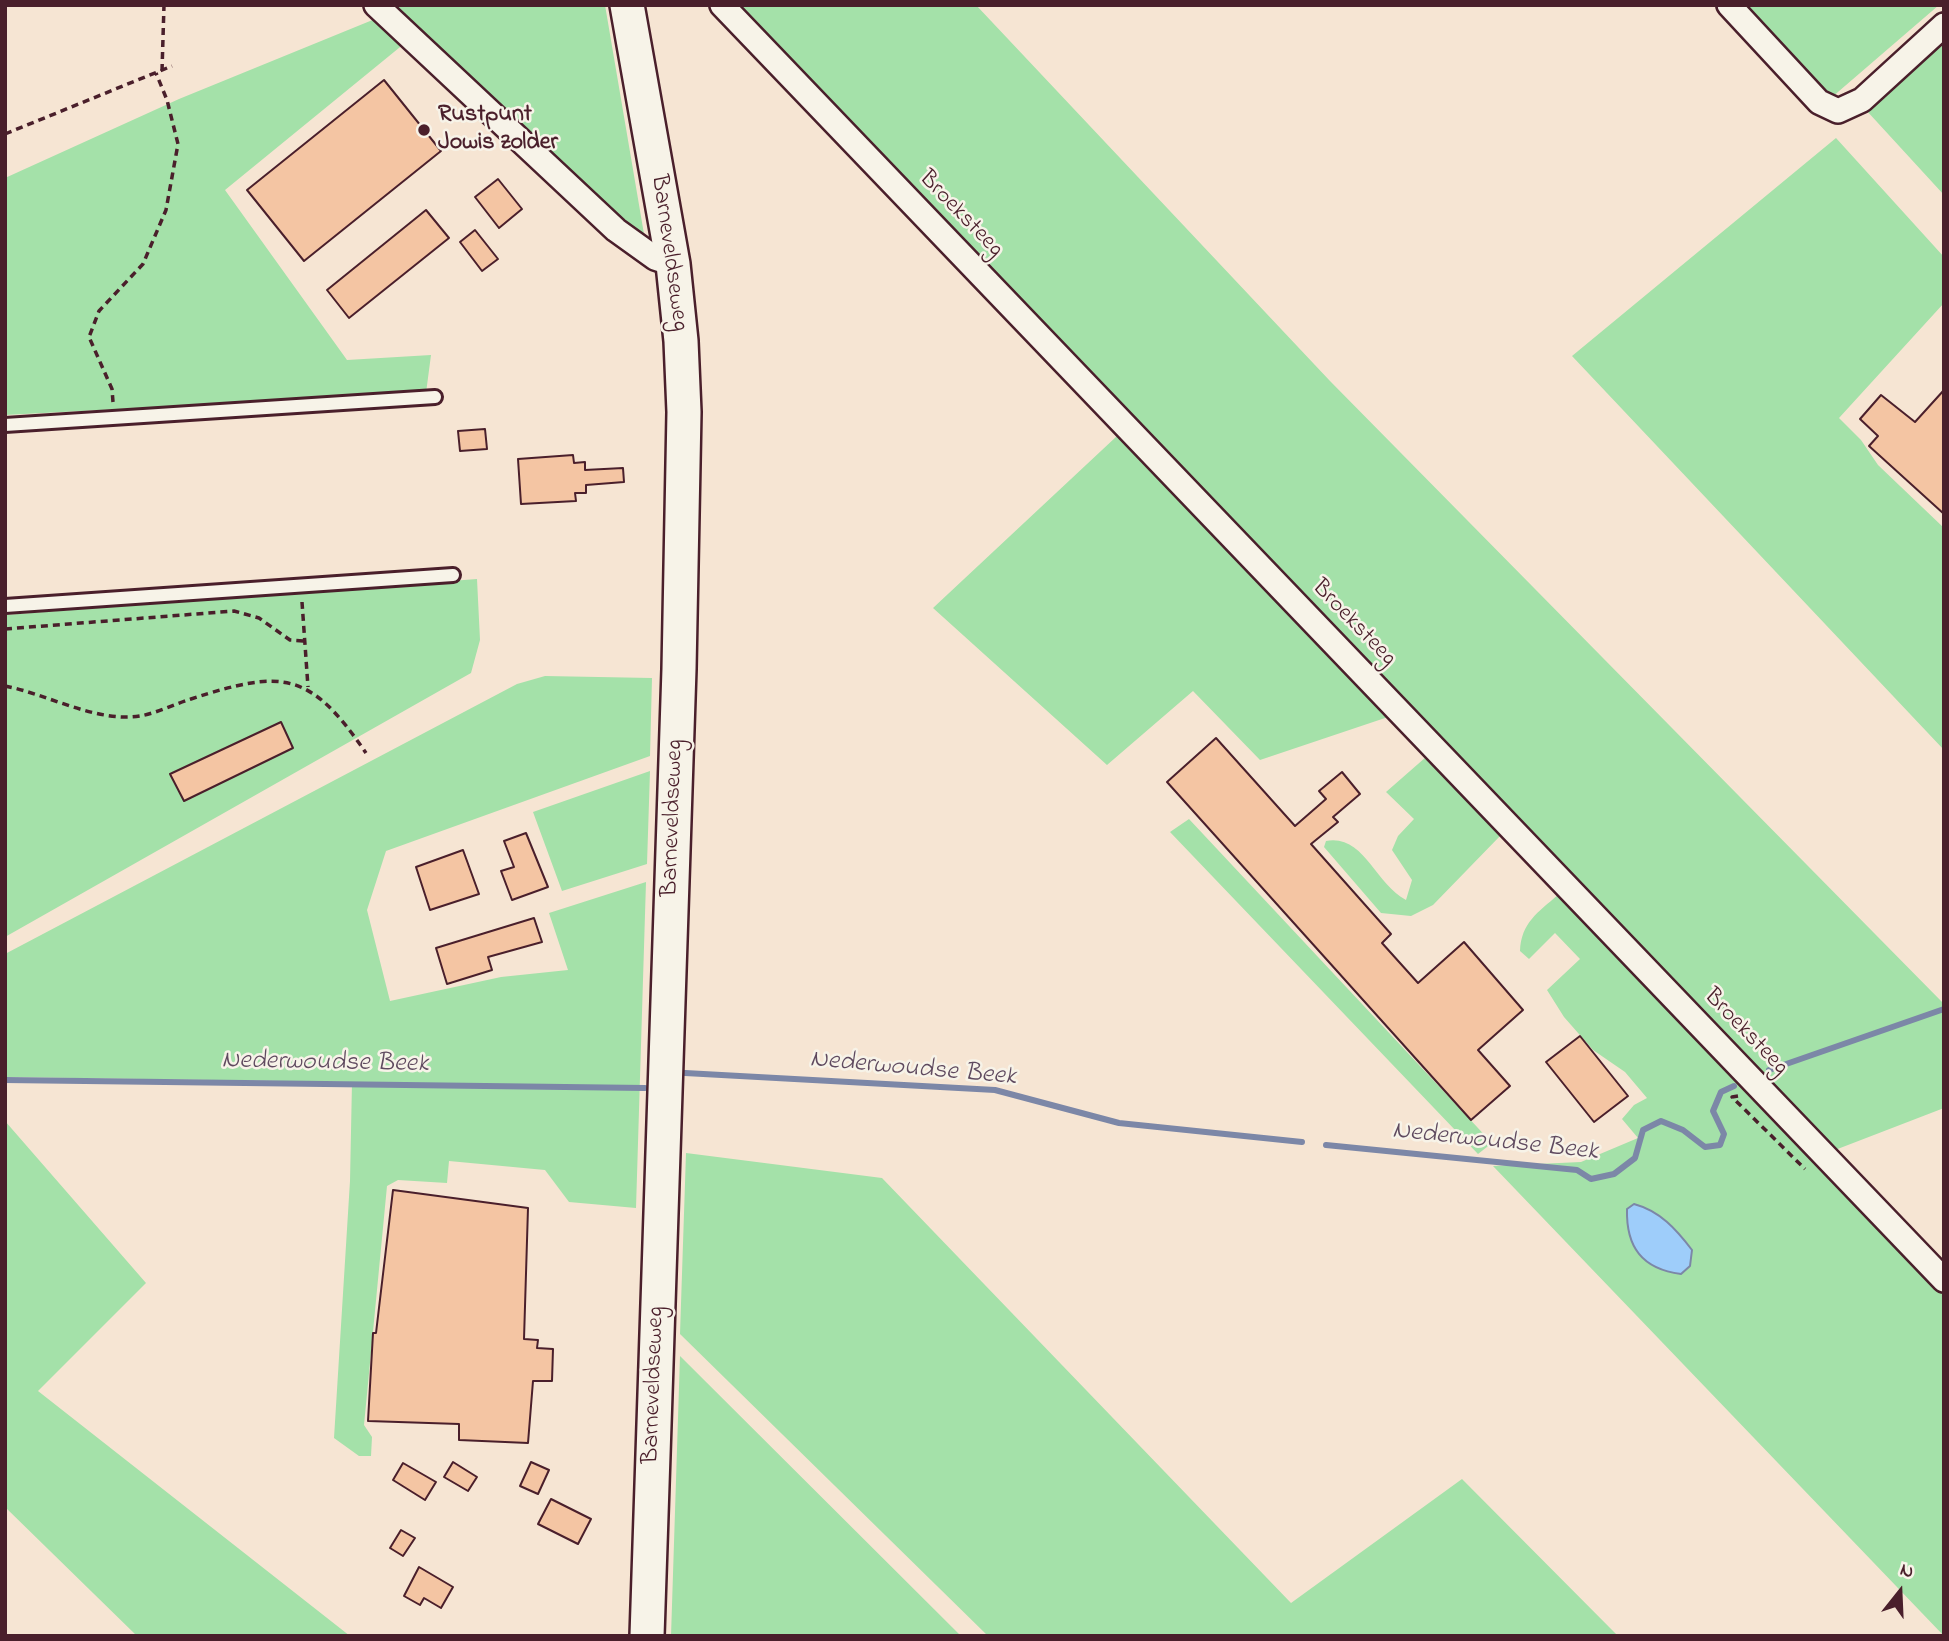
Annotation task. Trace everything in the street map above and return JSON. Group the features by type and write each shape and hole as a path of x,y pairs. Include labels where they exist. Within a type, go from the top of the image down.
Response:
{"main road":[{"name":"Barneveldseweg","path":"627,5 673,264 681,341 684,412 679,655 647,1636"}],"street":[{"path":"376,5 616,230 655,258 673,264"},
{"name":"Broeksteeg","path":"722,5 1944,1280"},
{"path":"1728,5 1819,102 1838,111 1862,100 1944,25"}],"lane":[{"path":"5,425 435,397"},
{"path":"5,606 453,575"}],"path":[{"path":"162,71 164,5"},
{"path":"5,134 172,66"},
{"path":"113,418 112,389 89,337 99,311 143,264 166,210 178,144 167,100 156,73"},
{"path":"301,586 308,687"},
{"path":"5,629 234,611 259,618 290,640 305,641"},
{"path":"5,686 93,712 139,716 225,688 274,679 308,687 342,718 366,753"}],"green space":[{"path":"393,5 605,5 645,240"},
{"path":"734,5 976,5 1330,381 1944,1004 1944,1108 1835,1150"},
{"path":"1747,5 1939,5 1831,98"},
{"path":"375,19 405,43 225,190 347,360 431,355 426,393 5,415 5,178 179,99"},
{"path":"1944,41 1944,195 1866,110"},
{"path":"1836,138 1944,257 1944,303 1839,418 1861,440 1878,465 1944,528 1944,750 1572,356"},
{"path":"1117,436 1388,717 1260,760 1193,691 1107,765 933,608"},
{"path":"477,579 480,640 471,673 5,937 5,615"},
{"path":"545,676 652,678 650,756 386,851 367,910 390,1001 501,977 568,970 549,913 646,882 636,1208 569,1202 545,1170 449,1161 447,1183 398,1180 387,1186 364,1425 372,1437 371,1456 359,1456 334,1438 350,1181 352,1082 5,1077 5,954 517,684"},
{"path":"1426,757 1501,835 1433,905 1411,916 1381,913 1324,847 1326,841 1339,841 1350,845 1360,852 1395,893 1406,900 1412,880 1392,850 1398,836 1414,819 1386,792"},
{"path":"650,771 647,864 562,891 533,812"},
{"path":"1189,819 1492,1143 1478,1154 1170,832"},
{"path":"1558,895 1944,1295 1944,1636 1493,1166 1581,1162 1638,1138 1622,1119 1634,1105 1647,1098 1625,1072 1593,1050 1564,1017 1547,990 1580,959 1555,933 1529,959 1520,951 1527,925"},
{"path":"5,1121 146,1283 38,1391 350,1636 137,1636 5,1507"},
{"path":"686,1153 882,1178 1291,1603 1462,1479 1618,1636 988,1636 680,1334"},
{"path":"680,1356 961,1636 671,1636"}],"water":[{"path":"1634,1204 1652,1211 1667,1222 1692,1250 1690,1266 1681,1274 1656,1267 1639,1254 1633,1245 1627,1222 1627,1209"}],"building":[{"path":"384,80 441,151 304,261 247,190"},
{"path":"498,179 522,209 499,228 475,197"},
{"path":"426,210 449,238 349,318 327,290"},
{"path":"475,230 498,259 482,271 460,242"},
{"path":"1944,390 1944,514 1869,446 1878,436 1860,419 1881,395 1915,422"},
{"path":"485,429 487,449 460,451 458,431"},
{"path":"573,455 574,463 585,462 585,470 623,468 624,482 586,485 586,493 575,493 576,501 521,504 518,459"},
{"path":"281,722 293,748 184,801 170,774"},
{"path":"1216,738 1295,826 1326,799 1319,791 1342,772 1360,794 1333,817 1338,822 1311,844 1391,934 1382,943 1418,983 1464,942 1523,1010 1478,1050 1510,1086 1471,1120 1167,782"},
{"path":"526,833 548,887 512,900 501,871 514,867 504,841"},
{"path":"463,850 479,894 430,910 416,867"},
{"path":"534,918 542,942 488,957 492,970 447,984 436,948"},
{"path":"1580,1036 1628,1096 1594,1122 1546,1062"},
{"path":"393,1190 528,1208 524,1339 538,1340 537,1348 553,1349 552,1381 533,1381 528,1443 459,1440 459,1424 368,1421 373,1333 376,1333"},
{"path":"453,1462 477,1477 468,1491 444,1477"},
{"path":"531,1462 549,1470 538,1494 520,1486"},
{"path":"403,1463 436,1482 425,1500 393,1480"},
{"path":"551,1499 591,1519 578,1544 538,1524"},
{"path":"401,1530 415,1538 403,1556 390,1548"},
{"path":"419,1567 453,1587 441,1608 424,1598 420,1605 404,1596"}],"waterway":[{"name":"Nederwoudse Beek","path":"1769,1070 1944,1009"},
{"name":"Nederwoudse Beek","path":"685,1073 995,1090 1119,1123 1302,1142"},
{"name":"Nederwoudse Beek","path":"5,1080 645,1088"},
{"name":"Nederwoudse Beek","path":"1326,1145 1577,1170 1591,1179 1614,1174 1635,1158 1643,1130 1661,1121 1683,1130 1705,1147 1720,1145 1724,1134 1713,1111 1721,1092 1734,1086"}],"place":[{"name":"Rustpunt Jowis zolder","path":"424,130"}]}
